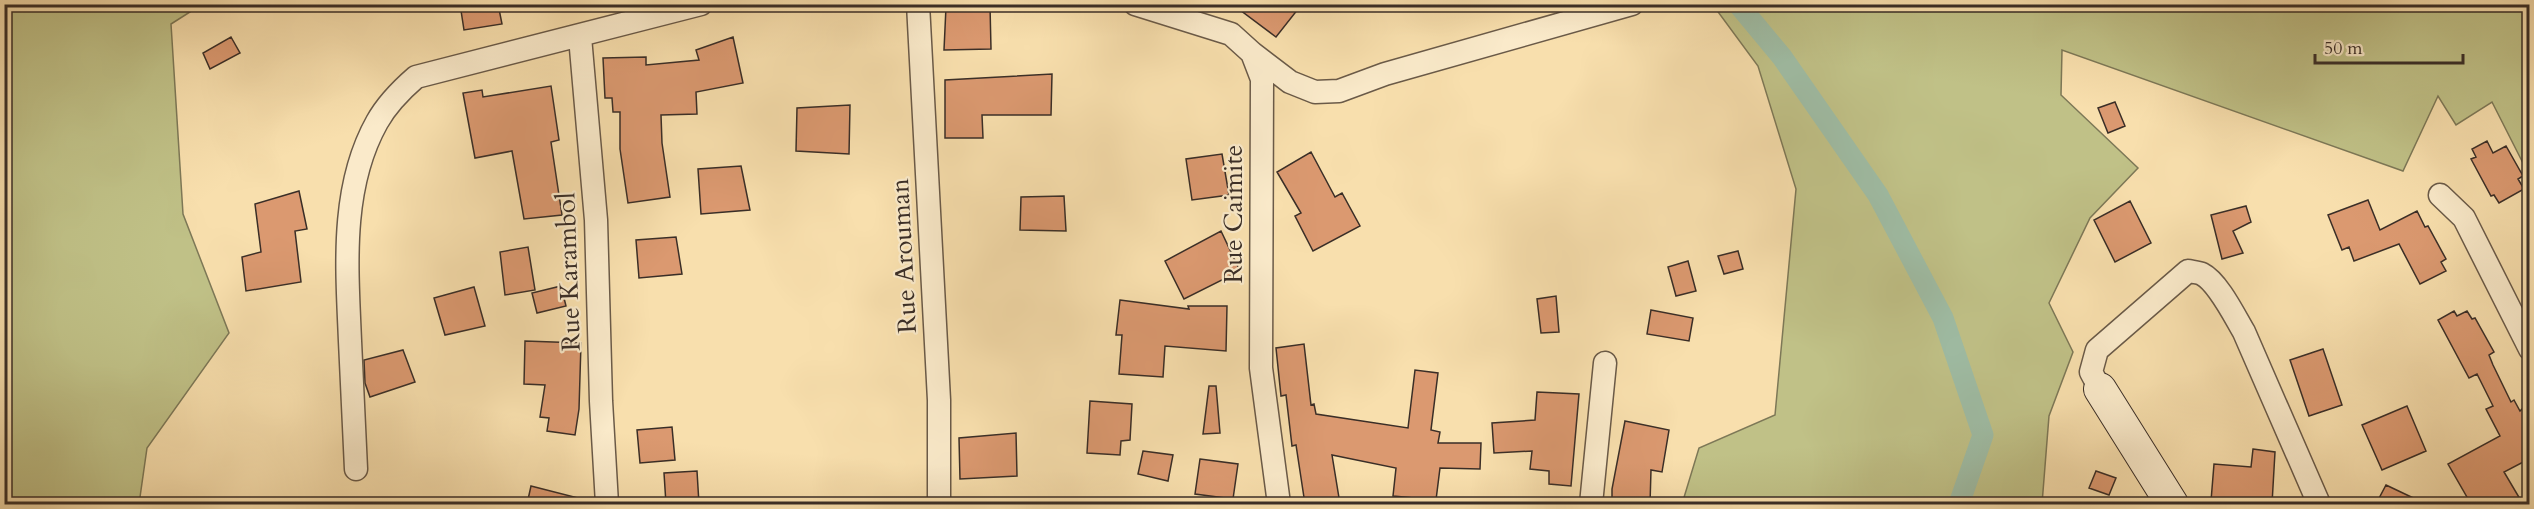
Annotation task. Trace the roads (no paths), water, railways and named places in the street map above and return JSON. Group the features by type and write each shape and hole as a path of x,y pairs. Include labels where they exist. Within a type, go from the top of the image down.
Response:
{"street":[{"path":"356,469 348,295 349,211 356,174 377,122 396,95 416,77 580,37 701,4"},
{"name":"Rue Arouman","path":"918,4 939,400 939,504"},
{"path":"1135,4 1231,34 1290,82 1315,92 1339,91 1385,74 1632,4"},
{"name":"Rue Karambol","path":"580,37 596,220 601,401 607,504"},
{"name":"Rue Caimite","path":"1252,52 1262,79 1261,368 1279,504"},
{"path":"2440,195 2463,218 2529,348"},
{"path":"2172,504 2091,372 2097,350 2188,271 2202,274 2226,302 2244,332 2319,504"},
{"path":"1590,504 1605,363"}],"waterway":[{"path":"1738,4 1782,57 1878,195 1943,318 1983,435 1959,504"}]}
